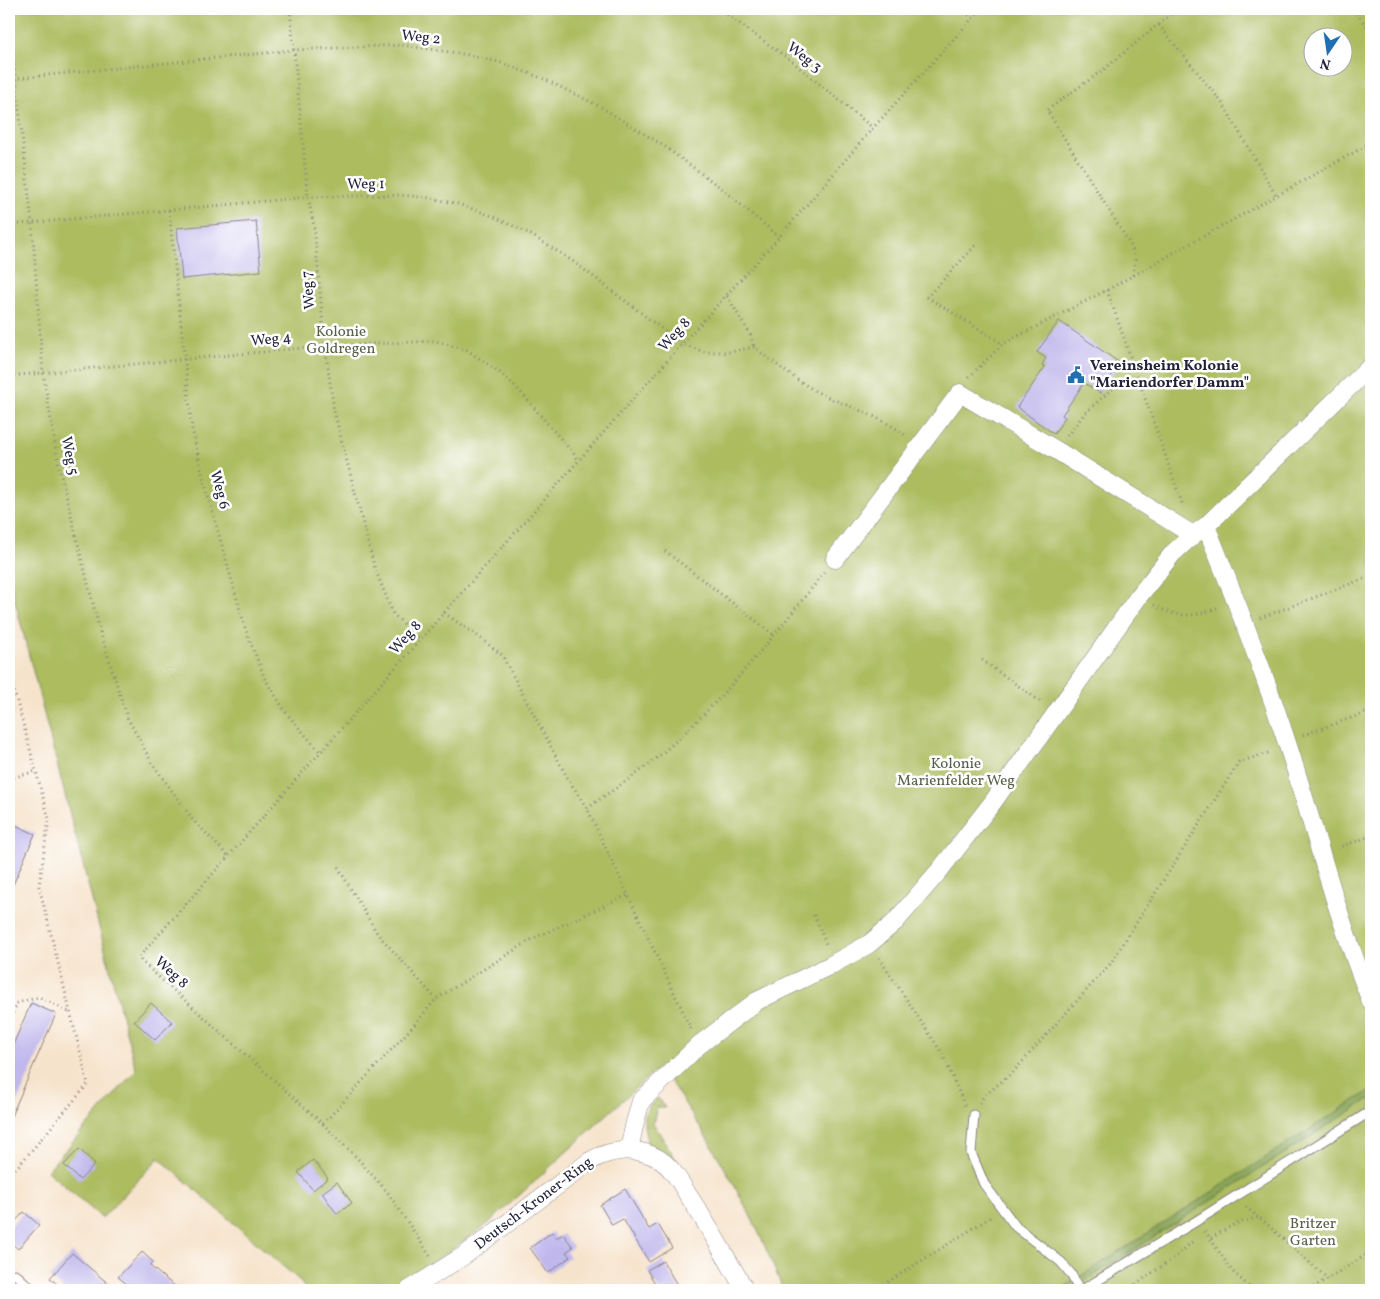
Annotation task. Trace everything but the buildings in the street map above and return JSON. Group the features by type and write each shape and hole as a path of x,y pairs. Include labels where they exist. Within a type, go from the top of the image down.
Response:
{"street":[{"path":"629,1150 642,1101 699,1045 757,1001 835,963 869,944 895,922 939,871 993,802 1139,596 1173,553 1200,530 1371,366"},
{"path":"835,559 960,393 1056,450 1200,530 1236,600 1246,624 1322,854 1363,961 1371,1001"},
{"name":"Deutsch-Kroner-Ring","path":"409,1290 465,1255 590,1161 615,1151 629,1150 659,1159 674,1173 745,1290"}],"lane":[{"path":"974,1115 971,1152 984,1184 1016,1227 1061,1262 1081,1290 1198,1220 1371,1111"},
{"path":"15,1274 33,1290"}],"path":[{"name":"Weg 7","path":"290,9 308,197 314,226 325,346 334,411 374,566 393,614 420,639"},
{"name":"Weg 3","path":"719,9 789,58 873,128"},
{"path":"960,9 972,18"},
{"name":"Weg 8","path":"440,1271 388,1193 358,1159 323,1124 139,957 682,344 727,296 873,128 981,9"},
{"path":"1133,275 1135,259 1130,246 1047,110 1103,70 1177,9"},
{"path":"1354,9 1371,33"},
{"name":"Weg 5","path":"9,20 32,223 43,372 59,467 99,628 127,717 152,763 193,820 228,856"},
{"path":"1159,25 1223,104 1277,197"},
{"name":"Weg 2","path":"9,79 294,50 402,46 463,54 499,62 544,79 599,106 664,146 720,188 779,237"},
{"path":"960,393 962,385 1003,344 1107,290 1371,143"},
{"name":"Weg 1","path":"9,225 308,197 400,195 430,198 458,204 490,215 528,233 574,262 682,344 705,352 730,352 754,348"},
{"name":"Weg 6","path":"169,210 192,429 205,485 246,631 265,679 287,714 320,752"},
{"path":"975,246 927,297 1003,344"},
{"path":"1107,290 1183,507"},
{"path":"727,296 750,334 754,348 793,378 823,395 893,425 920,446"},
{"name":"Weg 4","path":"9,376 325,346 436,341 467,350 498,371 517,388 579,460"},
{"path":"1056,450 1085,413 1112,389 1137,376"},
{"path":"665,551 774,636"},
{"path":"587,808 632,777 672,745 734,684 835,559"},
{"path":"1246,624 1371,576"},
{"path":"1139,596 1157,607 1176,614 1190,616 1202,614 1236,600"},
{"path":"444,614 475,634 502,656 567,777 587,808 699,1045"},
{"path":"982,660 1056,714"},
{"path":"9,672 49,819 39,886 88,1084 9,1177"},
{"path":"869,944 942,1053 966,1108 974,1115 983,1097 1012,1072 1110,964 1239,762 1371,711"},
{"path":"9,779 36,771"},
{"path":"1322,854 1371,836"},
{"path":"338,867 377,933 436,999"},
{"path":"323,1124 436,999 534,938 628,895"},
{"path":"814,915 835,963"},
{"path":"9,1022 17,1003 39,997 70,1012"},
{"path":"1245,1206 1328,1278"},
{"path":"875,1290 1002,1210"},
{"path":"1211,1238 1235,1224 1259,1217"},
{"path":"1198,1220 1232,1271 1253,1290"},
{"path":"1127,1290 1177,1256 1204,1230"},
{"path":"1309,1290 1371,1252"}],"green space":[{"name":"Kolonie Marienfelder Weg","path":"9,9 1371,9 1371,1290 783,1290 759,1233 733,1183 703,1132 660,1066 488,1224 429,1266 390,1290 306,1290 300,1281 159,1158 102,1218 47,1171 136,1070 9,578"},
{"path":"1371,1090 1371,1098 1071,1290 1059,1290"},
{"path":"658,1098 665,1108 657,1107 653,1123 680,1166 648,1146 644,1126 645,1114 647,1109"}],"place":[{"name":"Vereinsheim Kolonie \"Mariendorfer Damm\"","path":"1076,375"}],"park label":[{"name":"Kolonie Goldregen","path":"341,340"},
{"name":"Britzer Garten","path":"1313,1232"}]}
